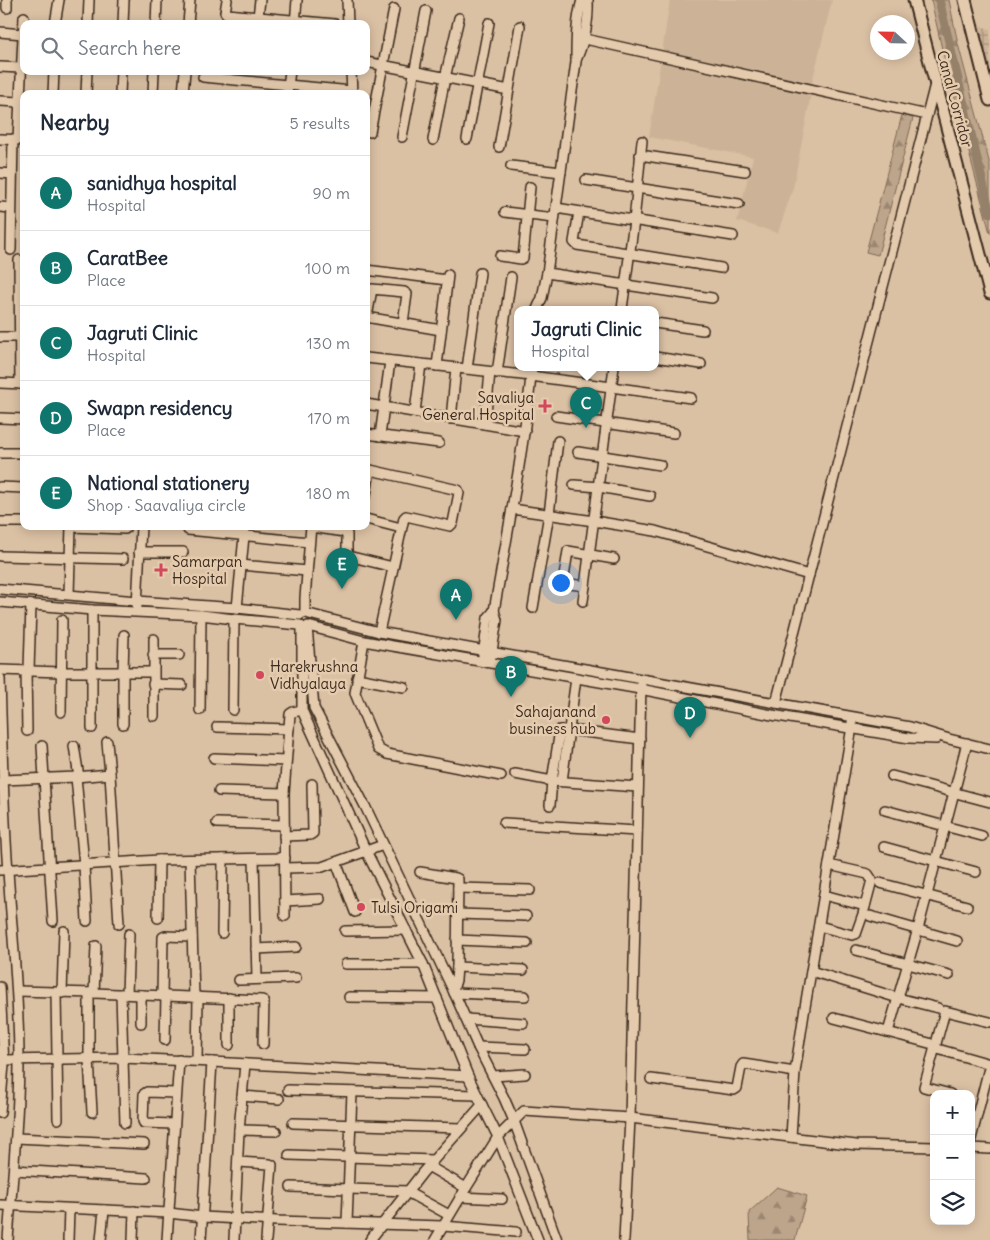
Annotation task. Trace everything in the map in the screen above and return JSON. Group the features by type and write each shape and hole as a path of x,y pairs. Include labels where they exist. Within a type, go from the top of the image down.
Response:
{"main road":[{"name":"Canal Corridor","path":"914,0 990,293"},
{"path":"965,0 990,100"}],"street":[{"path":"56,20 58,0"},
{"path":"88,20 89,0"},
{"path":"123,20 124,0"},
{"path":"156,20 157,0"},
{"path":"188,20 190,0"},
{"path":"227,0 226,14 280,20"},
{"path":"258,17 260,0"},
{"path":"295,20 297,0"},
{"path":"347,0 348,20"},
{"path":"538,306 547,273 576,62 578,13 582,0"},
{"path":"576,62 585,39 589,14 588,0"},
{"path":"370,132 394,9"},
{"path":"402,137 426,11"},
{"path":"433,140 459,18"},
{"path":"467,139 489,23"},
{"path":"498,147 520,26"},
{"path":"0,32 20,34"},
{"path":"585,39 927,115"},
{"path":"370,63 509,90"},
{"path":"0,67 20,68"},
{"path":"20,90 21,75"},
{"path":"53,90 54,75"},
{"path":"86,90 87,75"},
{"path":"120,90 121,75"},
{"path":"153,90 154,75"},
{"path":"184,90 185,75"},
{"path":"288,89 290,75"},
{"path":"351,75 352,90"},
{"path":"203,77 288,89 309,90"},
{"path":"776,702 935,84"},
{"path":"0,101 20,102 18,140 12,174 11,250"},
{"path":"0,138 18,140"},
{"path":"622,306 634,221 642,141"},
{"path":"640,156 745,171"},
{"path":"511,166 561,172"},
{"path":"0,174 12,174"},
{"path":"586,180 739,204"},
{"path":"500,256 522,258 530,187"},
{"path":"0,207 11,208"},
{"path":"556,208 733,236"},
{"path":"505,212 554,218"},
{"path":"579,212 574,242 577,245 721,268"},
{"path":"19,260 20,286"},
{"path":"370,270 448,278 437,366"},
{"path":"467,369 480,273"},
{"path":"547,273 712,298"},
{"path":"485,424 511,277"},
{"path":"370,300 372,289 404,292 407,294 403,323"},
{"path":"542,298 543,306"},
{"path":"370,318 441,330"},
{"path":"659,324 703,330"},
{"path":"0,337 20,337"},
{"path":"659,357 701,364"},
{"path":"370,358 494,372 531,372 612,387 691,398"},
{"path":"380,436 390,360"},
{"path":"415,412 421,364"},
{"path":"451,419 456,368"},
{"path":"583,601 614,371"},
{"path":"486,662 488,618 494,611 512,509 531,372"},
{"path":"0,383 20,384"},
{"path":"370,405 524,431"},
{"path":"556,416 674,433"},
{"path":"0,418 20,419"},
{"path":"370,435 438,443"},
{"path":"533,608 549,514 558,442"},
{"path":"578,452 660,465"},
{"path":"0,453 20,454"},
{"path":"370,470 459,491 452,525 448,526 406,516 404,518 379,632"},
{"path":"574,485 650,496"},
{"path":"0,487 20,488"},
{"path":"512,509 654,531 809,575"},
{"path":"370,520 401,528"},
{"path":"0,522 20,522"},
{"path":"69,594 71,530"},
{"path":"137,612 141,530"},
{"path":"188,530 309,542"},
{"path":"237,608 245,530"},
{"path":"305,614 311,530"},
{"path":"332,530 346,532 348,556 393,567"},
{"path":"585,586 563,583 568,551 614,559"},
{"path":"140,552 184,552"},
{"path":"0,556 123,558"},
{"path":"241,565 307,571"},
{"path":"949,740 910,727 379,632 305,614 25,592 0,588 2,597 0,602 92,610 200,615 304,626 364,640 640,689 772,715 909,738 949,740 990,749"},
{"path":"27,731 31,605"},
{"path":"92,610 92,728"},
{"path":"305,614 298,619 304,626 314,708 365,806 514,1121 558,1240"},
{"path":"200,615 200,710"},
{"path":"233,710 234,619"},
{"path":"61,712 62,620"},
{"path":"304,626 302,710 304,717 366,851 423,964 468,1076 498,1137 538,1240"},
{"path":"123,724 124,635"},
{"path":"154,639 154,716"},
{"path":"364,640 355,690 378,749 387,754 501,776"},
{"path":"154,656 179,655"},
{"path":"0,670 153,672"},
{"path":"0,678 4,870 17,991 19,1060 16,1138 8,1240"},
{"path":"357,678 404,687"},
{"path":"562,781 576,678"},
{"path":"624,1240 630,1118 640,689 642,678"},
{"path":"153,684 182,685"},
{"path":"285,916 284,793 286,761 290,714 302,710"},
{"path":"791,1137 796,1072 805,1007 852,728 852,716"},
{"path":"218,727 289,729"},
{"path":"550,805 560,730 640,739"},
{"path":"107,742 119,924"},
{"path":"888,1032 918,929 967,743"},
{"path":"42,746 53,920"},
{"path":"74,746 78,777 87,921"},
{"path":"214,758 286,761"},
{"path":"3,780 110,774"},
{"path":"515,774 552,781 638,787"},
{"path":"892,776 990,802"},
{"path":"284,836 310,835 313,833 312,784"},
{"path":"219,792 284,793"},
{"path":"885,810 982,836"},
{"path":"217,823 284,825"},
{"path":"504,824 637,831"},
{"path":"285,868 318,867 383,845"},
{"path":"884,847 976,872"},
{"path":"4,870 159,860 285,858"},
{"path":"222,933 223,859"},
{"path":"254,859 257,979"},
{"path":"158,918 159,860"},
{"path":"190,860 197,1061"},
{"path":"336,862 355,912"},
{"path":"819,926 854,935 857,932 872,880 868,874 829,865"},
{"path":"420,872 457,878 457,967 453,991"},
{"path":"880,883 967,906"},
{"path":"458,888 530,890"},
{"path":"824,895 865,906"},
{"path":"285,900 320,899"},
{"path":"457,914 526,916"},
{"path":"870,916 957,941"},
{"path":"345,931 406,930"},
{"path":"58,1119 59,993 64,931"},
{"path":"125,1123 124,994 129,934"},
{"path":"165,1040 163,937 192,937"},
{"path":"457,940 527,943"},
{"path":"92,1112 89,1058 96,946"},
{"path":"256,948 296,947"},
{"path":"856,950 949,975"},
{"path":"346,964 423,964"},
{"path":"457,967 523,970"},
{"path":"811,971 898,998 938,1008"},
{"path":"239,980 296,978"},
{"path":"0,987 4,1060 0,1113"},
{"path":"17,991 263,1000 263,1044"},
{"path":"453,991 525,996"},
{"path":"140,995 141,1023"},
{"path":"349,997 437,998"},
{"path":"229,998 229,1045"},
{"path":"935,1090 924,1087 932,1046 945,1011 990,1022"},
{"path":"834,1018 888,1032 990,1064 976,1100 972,1135"},
{"path":"466,1019 523,1023"},
{"path":"478,1047 525,1049"},
{"path":"4,1060 123,1058 468,1076"},
{"path":"167,1240 179,1060"},
{"path":"201,1240 212,1062"},
{"path":"234,1240 239,1130 245,1064"},
{"path":"651,1079 734,1090 737,1088 741,1067 744,1064 796,1072"},
{"path":"493,1076 525,1074"},
{"path":"288,1090 477,1095"},
{"path":"174,1124 143,1122 144,1094 146,1092 176,1093"},
{"path":"347,1223 352,1092"},
{"path":"242,1096 279,1099"},
{"path":"370,1240 431,1163 482,1105"},
{"path":"435,1240 498,1137 524,1111 630,1118 856,1145 930,1147"},
{"path":"293,1123 461,1128"},
{"path":"239,1130 276,1131"},
{"path":"16,1138 144,1144"},
{"path":"975,1148 990,1149"},
{"path":"289,1155 431,1163 466,1188"},
{"path":"238,1162 272,1165 266,1240"},
{"path":"14,1170 146,1178"},
{"path":"291,1187 408,1191 449,1215"},
{"path":"460,1197 502,1199"},
{"path":"0,1205 169,1213 202,1217 443,1226 516,1232"},
{"path":"68,1240 69,1209"},
{"path":"101,1240 104,1210"},
{"path":"133,1240 134,1211"}],"shaded area":[{"path":"670,0 832,0 812,83 793,188 778,233 737,221 753,157 649,137"},
{"path":"978,25 990,29 990,75"}],"green space":[{"path":"931,0 949,0 958,44 990,165 990,233 942,49"},
{"path":"902,115 913,118 878,255 866,252"},
{"path":"777,1187 807,1196 795,1240 750,1240 749,1212"}],"waterway":[{"path":"939,0 990,213"}],"place":[{"name":"Savaliya General Hospital","path":"545,406"},
{"name":"Jagruti Clinic","path":"586,428"},
{"name":"Samarpan Hospital","path":"161,570"},
{"name":"National stationery","path":"342,589"},
{"name":"sanidhya hospital","path":"456,620"},
{"name":"Harekrushna Vidhyalaya","path":"260,675"},
{"name":"CaratBee","path":"511,697"},
{"name":"Sahajanand business hub","path":"606,720"},
{"name":"Swapn residency","path":"690,738"},
{"name":"Tulsi Origami","path":"361,907"}]}
